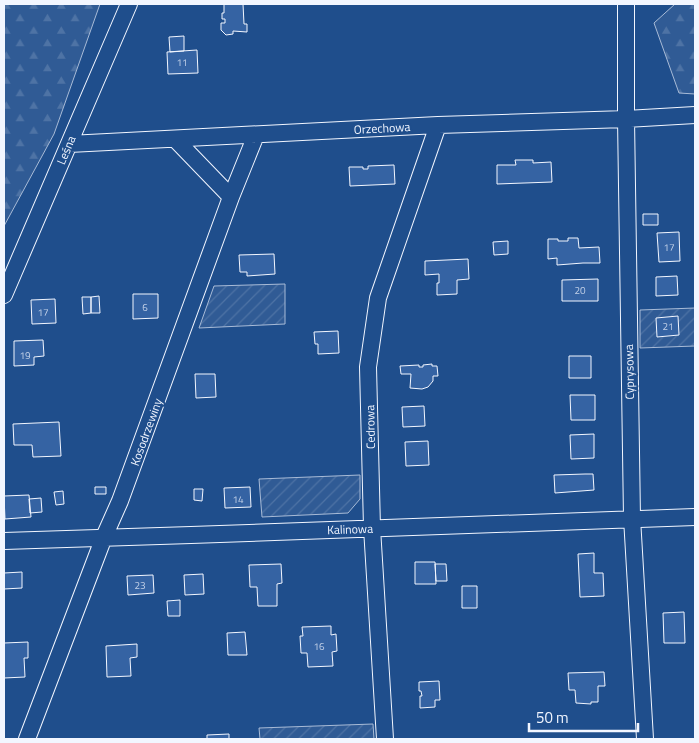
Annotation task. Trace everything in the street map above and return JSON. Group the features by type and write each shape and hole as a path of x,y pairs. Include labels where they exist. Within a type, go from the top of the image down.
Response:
{"street":[{"name":"Leśna","path":"4,295 129,4"},
{"name":"Cyprysowa","path":"626,4 632,518 645,739"},
{"name":"Orzechowa","path":"69,144 176,140 438,125 695,115"},
{"name":"Cedrowa","path":"385,739 372,528 368,367 378,298 438,125"},
{"name":"Kosodrzewiny","path":"27,739 104,537 120,501 231,197 256,135"},
{"path":"176,140 231,197"},
{"name":"Kalinowa","path":"4,540 695,517"}],"green space":[{"path":"4,4 100,4 54,134 4,226"},
{"path":"675,4 695,4 695,94 679,93 654,23"},
{"path":"285,284 285,324 199,328 214,286"},
{"path":"695,308 695,346 640,348 640,310"},
{"path":"360,475 360,499 348,513 262,517 259,479"},
{"path":"373,724 374,739 260,739 259,728"}],"building":[{"path":"224,4 243,4 244,24 247,24 247,32 233,31 233,34 226,35 221,30 221,23 225,23 225,19 222,19"},
{"path":"184,36 184,51 170,52 169,37"},
{"path":"197,50 198,73 168,74 167,52"},
{"path":"515,160 533,160 533,163 551,162 552,182 497,184 497,165 516,165"},
{"path":"394,165 395,184 350,186 349,167 368,169 368,166"},
{"path":"643,214 658,214 658,225 643,225"},
{"path":"679,232 680,261 659,262 657,233"},
{"path":"568,238 578,238 579,248 599,247 600,263 557,265 557,258 548,259 548,239 568,241"},
{"path":"508,241 508,254 494,255 493,242"},
{"path":"274,254 275,274 247,276 247,272 240,272 239,255"},
{"path":"468,259 469,279 457,280 457,294 437,295 439,274 425,275 425,261"},
{"path":"677,276 678,295 656,296 656,277"},
{"path":"598,279 598,301 562,301 562,280"},
{"path":"133,294 158,294 158,318 133,319"},
{"path":"99,296 100,313 91,313 91,297"},
{"path":"82,297 91,297 91,313 83,314"},
{"path":"55,299 56,323 32,324 31,300"},
{"path":"678,316 679,335 657,337 656,318"},
{"path":"338,331 339,353 318,354 318,344 315,344 314,332"},
{"path":"43,340 44,356 34,357 34,365 14,366 14,341"},
{"path":"569,356 591,356 591,378 569,378"},
{"path":"432,364 432,366 437,366 438,376 433,376 433,381 428,387 422,389 410,388 411,374 401,374 400,366 419,365 419,367 423,367 423,365"},
{"path":"195,374 215,374 216,397 196,398"},
{"path":"570,395 595,395 595,420 571,420"},
{"path":"424,406 425,426 403,427 402,407"},
{"path":"59,422 61,456 33,457 32,445 14,445 13,424"},
{"path":"594,434 594,458 571,459 570,435"},
{"path":"428,441 429,465 406,466 405,442"},
{"path":"593,474 594,490 555,493 554,475"},
{"path":"95,487 106,487 106,494 95,494"},
{"path":"250,487 251,507 225,508 224,488"},
{"path":"194,489 203,489 202,501 194,500"},
{"path":"63,491 64,504 56,505 54,492"},
{"path":"29,495 31,517 5,519 4,496"},
{"path":"41,498 42,512 30,513 29,499"},
{"path":"594,553 594,573 603,573 604,596 580,597 578,554"},
{"path":"415,562 435,562 436,584 415,584"},
{"path":"281,564 282,583 277,584 277,606 258,606 257,587 250,587 249,565"},
{"path":"435,564 446,564 447,581 436,581"},
{"path":"22,572 22,588 4,589 4,573"},
{"path":"203,574 204,594 185,595 184,575"},
{"path":"153,575 154,593 128,595 127,576"},
{"path":"462,586 477,586 477,608 462,608"},
{"path":"180,600 180,616 168,616 167,601"},
{"path":"684,612 685,643 664,643 663,613"},
{"path":"331,626 331,635 336,634 337,651 332,652 333,666 308,667 307,653 301,653 300,636 303,636 302,627"},
{"path":"245,632 247,655 228,655 227,633"},
{"path":"28,642 28,658 24,658 25,677 4,678 4,643"},
{"path":"137,644 137,657 130,658 131,676 107,677 106,646"},
{"path":"604,672 605,686 598,686 598,702 591,702 591,704 576,703 575,690 569,690 568,673"},
{"path":"439,681 440,700 435,700 435,707 420,708 420,696 422,696 421,691 419,691 419,682"},
{"path":"229,734 229,739 207,739 207,735"}]}
